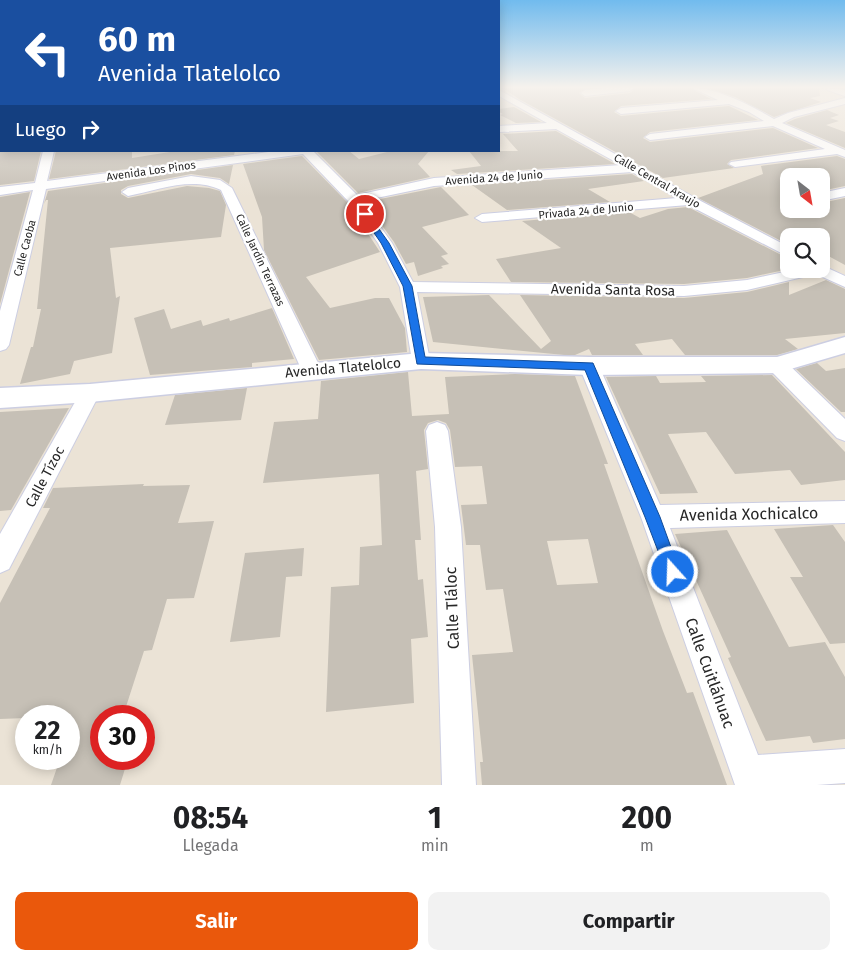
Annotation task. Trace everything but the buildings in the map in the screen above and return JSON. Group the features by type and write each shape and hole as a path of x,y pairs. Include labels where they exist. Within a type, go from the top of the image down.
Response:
{"street":[{"path":"650,137 752,125"},
{"path":"780,125 843,151"},
{"path":"500,129 555,126"},
{"name":"Calle Central Araujo","path":"555,126 780,248"},
{"path":"736,164 843,151"},
{"name":"Calle Caoba","path":"0,345 49,152"},
{"name":"Avenida Los Pinos","path":"0,190 182,169 297,152"},
{"path":"305,152 354,199 385,243 408,286 421,361"},
{"name":"Avenida 24 de Junio","path":"354,199 434,182 634,168"},
{"name":"Calle Jardín Terrazas","path":"128,192 182,169 212,180 226,188 312,371"},
{"path":"830,195 845,192"},
{"name":"Privada 24 de Junio","path":"482,218 577,212 690,201"},
{"path":"830,275 845,282"},
{"name":"Avenida Santa Rosa","path":"408,286 684,291 747,285 780,278"},
{"name":"Avenida Tlatelolco","path":"0,398 90,393 421,361 589,366 777,365 845,345"},
{"path":"777,365 845,432"},
{"name":"Calle Cuitláhuac","path":"589,366 652,517 750,779"},
{"name":"Calle Tízoc","path":"0,560 90,393"},
{"name":"Calle Tláloc","path":"436,431 448,527 459,785"},
{"name":"Avenida Xochicalco","path":"652,517 845,512"},
{"path":"750,779 845,766"}],"route":[{"path":"365,214 385,243 408,286 421,361 589,366 673,572"}]}
